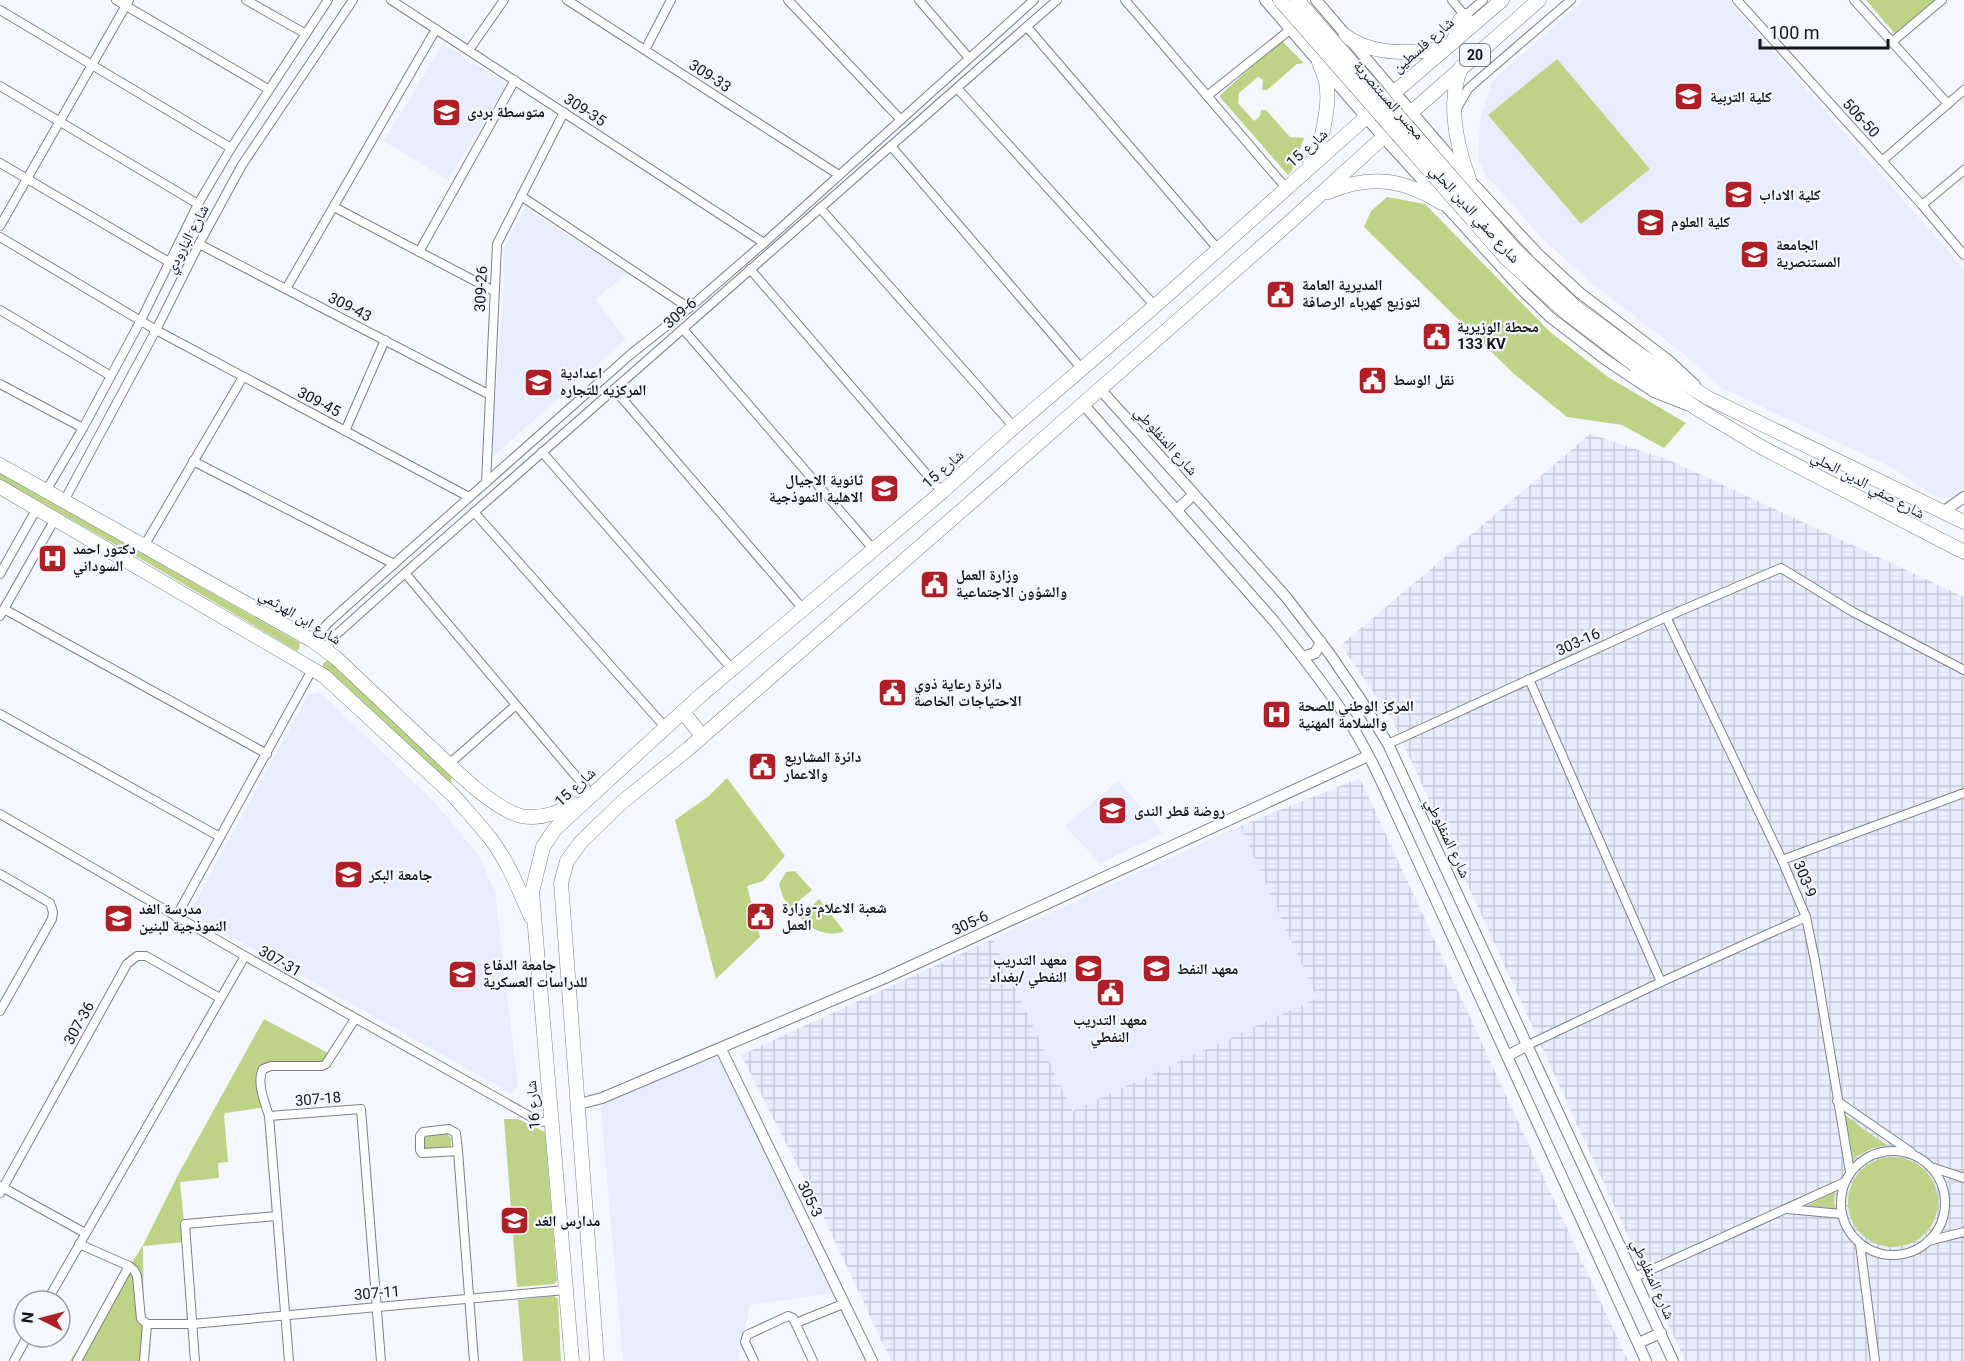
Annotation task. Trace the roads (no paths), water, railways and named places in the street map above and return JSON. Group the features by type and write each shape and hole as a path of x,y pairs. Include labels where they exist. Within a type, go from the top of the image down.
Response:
{"main road":[{"name":"مجسر المستنصرية","path":"1280,0 1506,258 1575,320 1638,360"},
{"name":"مجسر المستنصرية","path":"1297,0 1515,250 1567,300 1638,360"},
{"name":"شارع فلسطين","path":"1392,95 1502,0"},
{"name":"20","path":"1409,114 1461,66 1539,0"},
{"path":"1346,36 1367,48 1417,51 1450,44 1464,16"},
{"path":"1303,174 1313,160 1319,143 1326,108 1328,93 1319,63"},
{"path":"1461,66 1455,81 1455,113 1461,158 1469,179"},
{"name":"شارع 15","path":"543,847 555,828 665,727 942,492 1370,115"},
{"path":"597,1361 561,883 567,861 581,842 621,803 702,736 1083,404 1386,134"},
{"path":"1320,195 1355,182 1391,181 1423,191 1442,202"},
{"name":"شارع صفي الدين الحلي","path":"1638,360 1708,398 1964,522"},
{"name":"شارع صفي الدين الحلي","path":"1638,360 1696,408 1764,448 1964,552"},
{"name":"شارع ابن الهرثمي","path":"0,465 319,645 466,781 508,810 520,816 531,817 559,812 591,794"},
{"path":"0,487 324,676 453,795 491,839 511,873 534,924"},
{"path":"307,665 319,645"},
{"path":"683,712 702,736"},
{"path":"386,734 401,719"},
{"path":"453,795 466,781"},
{"name":"شارع 16","path":"543,847 532,892 572,1361"},
{"path":"556,1181 583,1178"}],"street":[{"path":"116,0 127,3 268,90"},
{"path":"246,0 306,34"},
{"name":"شارع البارودي","path":"46,491 141,320 198,204 231,148 328,0"},
{"name":"شارع البارودي","path":"64,501 156,330 198,244 242,165 353,0"},
{"name":"309-35","path":"391,0 764,243"},
{"path":"469,50 504,0"},
{"name":"309-33","path":"567,0 839,175"},
{"path":"645,50 671,0"},
{"path":"788,0 897,123 902,136"},
{"path":"919,0 969,58"},
{"name":"309-6","path":"319,645 328,623 632,354 764,243 1034,0"},
{"name":"309-6","path":"319,645 337,634 1057,0"},
{"path":"1125,0 1287,189"},
{"name":"شارع صفي الدين الحلي","path":"1265,0 1319,63 1370,115 1442,202 1550,317 1606,360 1654,392 1696,408"},
{"name":"شارع صفي الدين الحلي","path":"1316,0 1392,95 1532,252 1587,299 1668,360 1708,398"},
{"path":"1452,0 1464,16 1483,0"},
{"path":"1455,113 1461,100 1478,80 1571,0"},
{"name":"506-50","path":"1737,0 1964,255"},
{"path":"1854,0 1948,104"},
{"path":"1892,42 1942,0"},
{"path":"0,226 127,3"},
{"path":"0,10 231,148"},
{"path":"1007,24 1017,35"},
{"path":"1027,27 1218,249"},
{"path":"286,289 436,29"},
{"path":"1208,96 1291,30"},
{"path":"419,252 515,80"},
{"path":"0,86 198,204"},
{"path":"957,88 1155,306"},
{"path":"1882,161 1964,90"},
{"name":"309-26","path":"486,483 497,244 564,112"},
{"path":"891,146 1082,369"},
{"path":"0,163 169,262"},
{"path":"1922,206 1964,170"},
{"path":"521,196 689,308"},
{"path":"334,207 494,291"},
{"path":"820,208 1014,427"},
{"name":"309-45","path":"0,237 156,330 469,497"},
{"name":"309-43","path":"198,244 490,395"},
{"path":"750,269 942,492"},
{"path":"0,310 111,376"},
{"path":"682,329 874,550"},
{"path":"345,431 385,340"},
{"path":"632,354 640,365"},
{"path":"144,546 243,376"},
{"path":"0,384 83,428"},
{"path":"614,389 804,610"},
{"name":"شارع المنفلوطي","path":"1100,389 1286,597 1335,662 1388,744 1673,1361"},
{"path":"1083,404 1303,657 1349,721 1408,839 1646,1361"},
{"path":"542,452 732,669"},
{"path":"194,461 394,564"},
{"path":"1176,510 1194,494"},
{"path":"1943,512 1964,496"},
{"path":"0,574 37,508"},
{"path":"474,512 665,727"},
{"path":"55,519 2,613 267,754"},
{"path":"439,524 448,534"},
{"name":"303-16","path":"1388,744 1666,617 1781,568 1853,612 1964,670"},
{"path":"405,573 591,794"},
{"name":"303-9","path":"1666,617 1782,860 1806,917 1850,1172"},
{"path":"1303,657 1315,653 1321,642"},
{"path":"1315,673 1322,663 1335,662"},
{"path":"176,917 267,754 307,665"},
{"path":"1528,679 1661,982"},
{"path":"449,764 516,705"},
{"path":"0,714 220,837"},
{"name":"305-6","path":"579,1104 604,1098 910,967 1368,756"},
{"path":"1782,860 1964,793"},
{"name":"307-31","path":"0,814 355,1019 540,1122 551,1121"},
{"path":"1408,839 1428,830"},
{"path":"0,874 50,903 53,912 52,919 0,1011"},
{"path":"1507,1056 1661,982 1806,917"},
{"name":"307-36","path":"1,1189 127,964 137,956 146,956 220,998"},
{"path":"54,1289 244,956"},
{"path":"288,1361 269,1116 260,1075 263,1069 271,1066 322,1066 326,1064 355,1019"},
{"name":"305-3","path":"722,1048 872,1361"},
{"path":"1837,1101 1918,1157 1931,1167 1940,1180 1944,1196 1944,1213 1938,1228 1928,1241 1916,1250 1887,1255 1860,1244 1848,1230 1842,1214 1841,1198 1850,1172 1861,1161 1889,1150 1918,1157"},
{"name":"307-18","path":"269,1116 361,1109 381,1361"},
{"path":"458,1151 422,1153 420,1136 423,1132 452,1129 456,1133 458,1151 470,1299 474,1361"},
{"path":"1931,1167 1964,1178"},
{"path":"1635,1277 1845,1182"},
{"path":"1,1189 85,1233"},
{"path":"1786,1209 1842,1214"},
{"path":"195,1361 184,1224 277,1216"},
{"path":"1928,1241 1964,1232"},
{"path":"79,1244 134,1270 137,1276 141,1319 147,1324 144,1361"},
{"path":"1860,1244 1875,1361"},
{"path":"77,1361 129,1266"},
{"name":"307-11","path":"147,1324 192,1324 565,1290"},
{"path":"796,1323 843,1304"},
{"path":"754,1361 745,1342 747,1335 788,1316 796,1323 813,1361"},
{"path":"1638,1342 1660,1334"}],"place":[{"name":"كلية التربية","path":"1689,97"},
{"name":"متوسطة بردى","path":"446,112"},
{"name":"كلية الاداب","path":"1738,195"},
{"name":"كلية العلوم","path":"1650,222"},
{"name":"الجامعة المستنصرية","path":"1755,254"},
{"name":"المديرية العامة لتوزيع كهرباء الرصافة","path":"1281,294"},
{"name":"محطة الوزيرية 133 KV","path":"1436,336"},
{"name":"نقل الوسط","path":"1372,380"},
{"name":"اعدادية المركزيه للتجاره","path":"539,382"},
{"name":"ثانوية الاجيال الاهلية النموذجية","path":"884,489"},
{"name":"دكتور احمد السوداني","path":"52,558"},
{"name":"وزارة العمل والشؤون الاجتماعية","path":"935,584"},
{"name":"دائرة رعاية ذوي الاحتياجات الخاصة","path":"893,693"},
{"name":"المركز الوطني للصحة والسلامة المهنية","path":"1277,715"},
{"name":"دائرة المشاريع والاعمار","path":"763,766"},
{"name":"روضة قطر الندى","path":"1113,811"},
{"name":"جامعة البكر","path":"348,875"},
{"name":"شعبة الاعلام-وزارة العمل","path":"761,917"},
{"name":"مدرسة الغد النموذجية للبنين","path":"118,918"},
{"name":"معهد التدريب النفطي /بغداد","path":"1088,969"},
{"name":"معهد النفط","path":"1156,969"},
{"name":"جامعة الدفاع للدراسات العسكرية","path":"462,974"},
{"name":"معهد التدريب النفطي","path":"1110,993"},
{"name":"مدارس الغد","path":"514,1221"}]}
